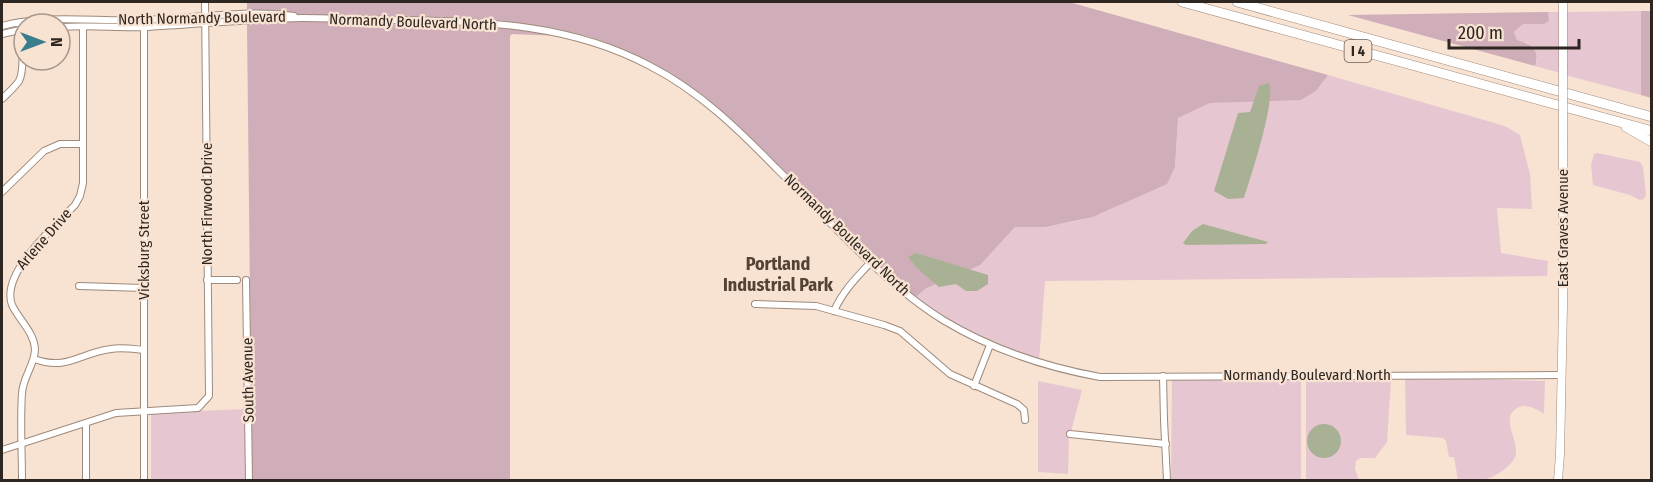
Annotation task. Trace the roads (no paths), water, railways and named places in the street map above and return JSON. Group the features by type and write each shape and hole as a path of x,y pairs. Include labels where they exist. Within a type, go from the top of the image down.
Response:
{"highway":[{"name":"I 4","path":"1182,2 1652,131"},
{"name":"I 4","path":"1238,2 1652,117"},
{"path":"1611,119 1652,142"}],"main road":[{"name":"East Graves Avenue","path":"1558,480 1561,375 1563,2"},
{"name":"East Graves Avenue","path":"1560,455 1563,480"}],"street":[{"name":"North Firwood Drive","path":"144,410 198,408 209,396 206,2"},
{"name":"North Normandy Boulevard","path":"72,27 206,19 303,18"},
{"name":"Normandy Boulevard North","path":"303,18 468,22 521,26 589,39 625,53 652,66 704,101 737,128 871,262 907,294 937,316 990,345 1068,371 1100,376 1561,375"},
{"name":"North Normandy Boulevard","path":"72,25 144,23"},
{"name":"Vicksburg Street","path":"144,23 144,480"},
{"name":"Arlene Drive","path":"34,359 33,338 11,303 10,282 20,262 75,205 80,196 83,183 83,27"},
{"path":"2,99 14,87 21,72"},
{"path":"2,192 44,151 60,144 83,144"},
{"path":"834,311 840,296 849,284 871,262"},
{"path":"207,280 237,280"},
{"name":"South Avenue","path":"246,280 249,480"},
{"path":"79,286 144,288"},
{"path":"755,304 799,304 834,311 900,331 950,374 1017,404 1024,410 1025,420"},
{"path":"974,386 990,345"},
{"path":"22,480 22,392 25,377 34,359 48,364 64,363 110,349 144,350"},
{"path":"1163,376 1167,480"},
{"path":"2,450 116,413 144,410"},
{"path":"86,424 86,480"},
{"path":"1070,434 1166,444"}],"district":[{"name":"Portland Industrial Park","path":"778,274"}]}
